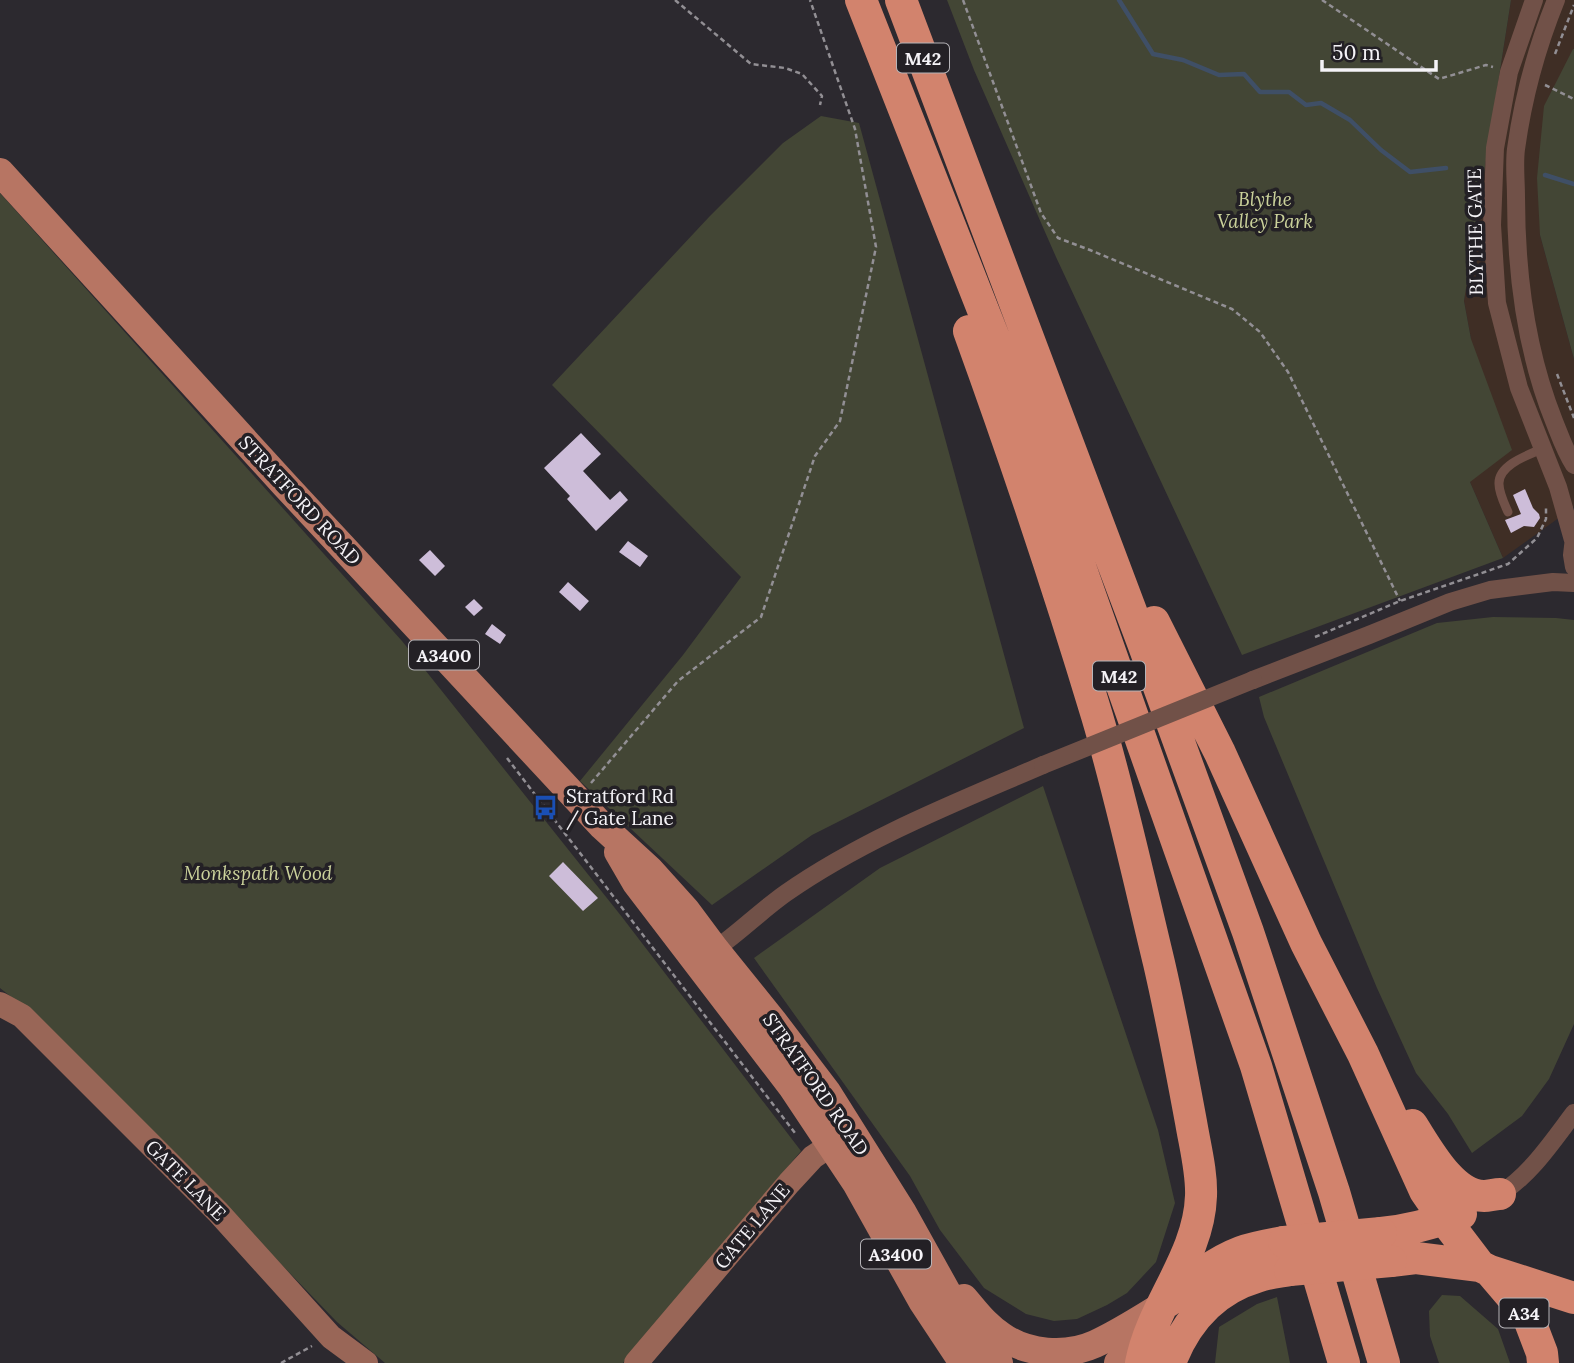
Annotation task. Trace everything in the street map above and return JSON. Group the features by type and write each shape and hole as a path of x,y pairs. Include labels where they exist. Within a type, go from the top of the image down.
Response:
{"highway":[{"name":"M42","path":"901,0 1117,573 1248,932 1334,1192 1384,1363"},
{"name":"M42","path":"866,13 1051,483 1256,1066 1344,1363"},
{"path":"866,13 934,237 1011,445 1097,717 1165,989 1202,1194 1193,1240 1160,1307 1143,1359"},
{"path":"1117,573 1150,612 1220,753 1306,943 1363,1054 1425,1191 1485,1268"},
{"path":"1363,1054 1438,1165 1459,1187 1482,1196 1500,1194"},
{"path":"1160,1307 1205,1271 1256,1247 1287,1256 1386,1247 1400,1231 1470,1211 1500,1194"},
{"name":"A34","path":"1386,1247 1416,1258 1485,1268 1574,1298"},
{"path":"1143,1359 1179,1340 1199,1312 1225,1291 1259,1276 1287,1256"},
{"name":"A34","path":"1485,1268 1529,1319 1543,1363"}],"main road":[{"name":"STRATFORD ROAD","path":"0,172 285,485 603,826 650,870 686,910 706,956 796,1051 827,1092 832,1144 922,1301 963,1363"},
{"name":"STRATFORD ROAD","path":"832,1144 904,1213 972,1337 988,1356 999,1363"},
{"path":"904,1213 983,1322 1002,1337 1018,1345 1042,1351 1076,1350 1093,1345 1160,1307"}],"street":[{"name":"BLYTHE GATE","path":"1534,0 1509,72 1495,148 1492,225 1497,303 1519,388 1558,487 1574,539 1574,567"},
{"path":"1556,0 1531,78 1516,151 1516,226 1522,301 1543,393 1574,465"},
{"path":"706,956 786,893 832,864 901,827 1043,765 1450,602 1490,590 1553,582 1574,583"},
{"name":"GATE LANE","path":"0,1003 22,1016 208,1202 331,1337 366,1363"},
{"path":"1500,1194 1537,1161 1574,1113"},
{"name":"GATE LANE","path":"636,1363 789,1183 832,1144"}],"lane":[{"path":"1508,512 1499,487 1499,478 1508,467 1542,449"}],"path":[{"path":"675,0 751,64 785,68 802,74 822,96 820,105"},
{"path":"578,799 678,681 761,617 815,456 839,421 876,247 855,129 810,0"},
{"path":"963,0 1041,213 1058,238 1232,309 1260,332 1288,372 1401,601"},
{"path":"1322,0 1438,79 1486,65 1509,72"},
{"path":"1552,62 1574,5"},
{"path":"1541,92 1544,84"},
{"path":"1555,370 1574,418"},
{"path":"1311,638 1401,601 1508,564 1536,538 1546,519 1545,501"},
{"path":"648,939 832,1144"},
{"path":"281,1363 331,1337"}],"shaded area":[{"path":"1511,0 1574,0 1574,49 1540,235 1574,359 1574,507 1503,558 1470,482 1471,339 1464,301"}],"green space":[{"name":"Blythe Valley Park","path":"947,0 1511,0 1464,301 1471,339 1512,450 1470,482 1503,558 1242,655 1056,257 974,70"},
{"path":"1573,49 1574,359 1540,235 1537,178 1544,106"},
{"path":"821,116 859,123 1024,728 812,835 712,905 580,781 683,655 741,577 552,385 709,217 783,143"},
{"name":"Monkspath Wood","path":"0,193 402,641 622,917 801,1151 623,1363 385,1363 337,1322 44,1023 0,988"},
{"path":"1493,617 1574,620 1574,1024 1549,1079 1522,1116 1472,1153 1448,1114 1416,1073 1377,988 1264,717 1259,697 1437,623"},
{"path":"1043,786 1158,1130 1175,1203 1156,1262 1127,1293 1077,1319 1054,1321 1026,1314 984,1288 940,1230 910,1176 754,958 880,868"},
{"path":"1442,1295 1460,1296 1498,1329 1510,1363 1439,1363 1430,1336 1429,1311"},
{"path":"1277,1297 1290,1363 1215,1363 1219,1327 1257,1304"}],"building":[{"path":"581,433 601,454 583,471 610,500 620,491 628,500 596,531 567,499 570,496 544,468"},
{"path":"1525,489 1540,518 1534,527 1524,526 1511,533 1505,520 1521,514 1513,495"},
{"path":"628,541 648,556 640,567 619,552"},
{"path":"430,550 445,566 435,576 419,560"},
{"path":"568,582 589,601 580,611 559,592"},
{"path":"474,599 483,608 474,616 465,607"},
{"path":"492,624 506,635 500,644 485,634"},
{"path":"563,862 598,898 583,911 549,876"}],"waterway":[{"path":"1119,0 1153,54 1183,60 1219,75 1244,74 1260,92 1289,92 1306,105 1321,103 1350,120 1381,150 1410,172 1446,168"},
{"path":"1545,175 1574,184"}],"place":[{"name":"Stratford Rd / Gate Lane","path":"546,807"}]}
